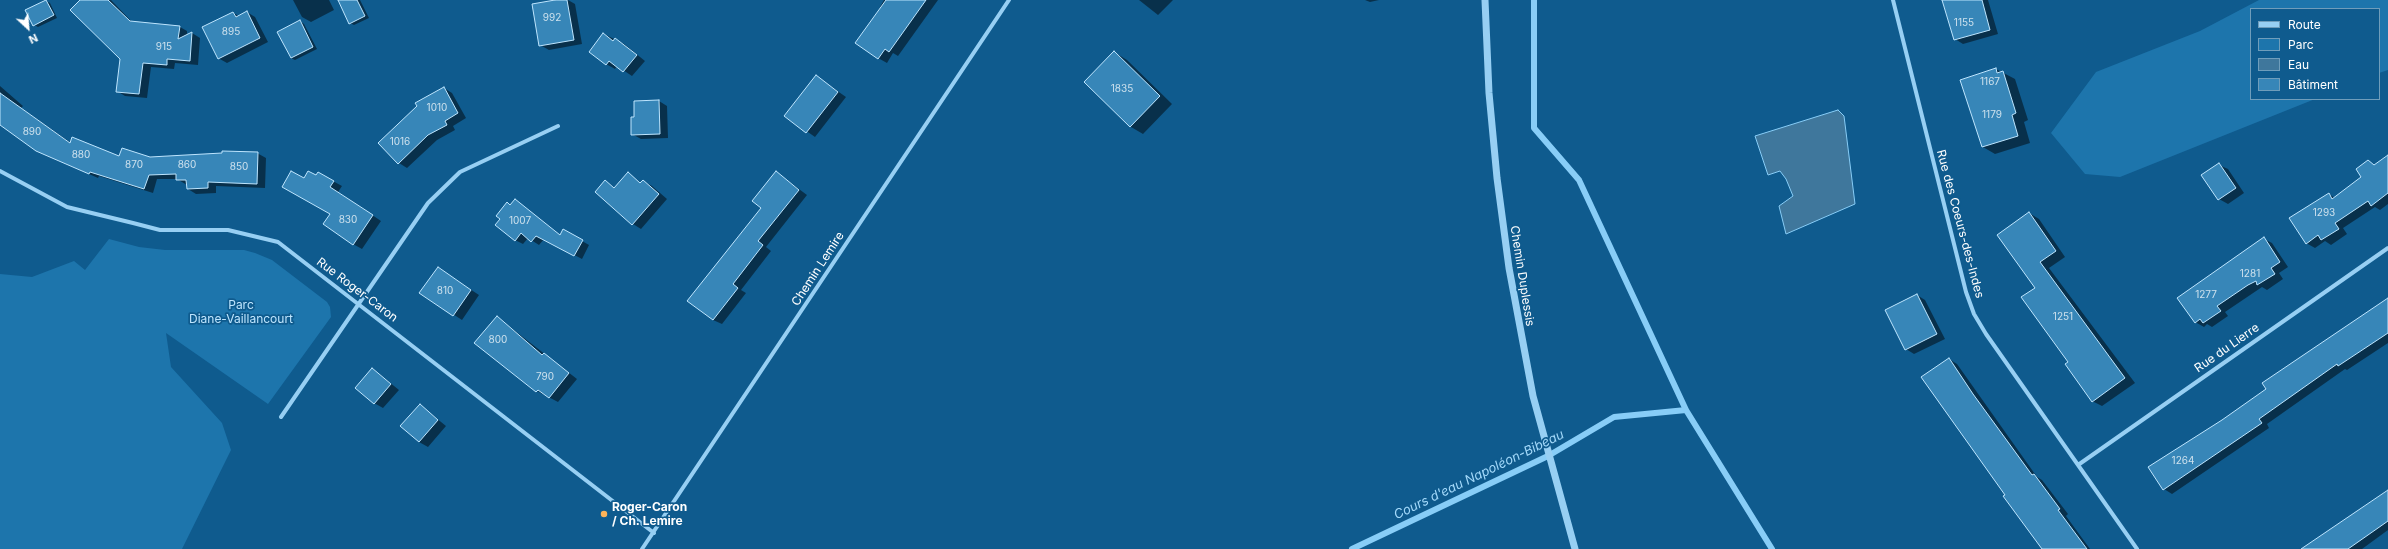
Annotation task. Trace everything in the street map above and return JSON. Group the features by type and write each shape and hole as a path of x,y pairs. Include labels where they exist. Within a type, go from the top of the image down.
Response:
{"street":[{"name":"Chemin Lemire","path":"642,549 1009,0"},
{"name":"Chemin Duplessis","path":"1485,0 1489,93 1509,268 1533,396 1575,549"},
{"name":"Rue des Coeurs-des-Indes","path":"1893,0 1966,292 1974,314 1986,334 2137,549"},
{"path":"281,417 428,203 460,172 558,126"},
{"name":"Rue Roger-Caron","path":"0,172 67,206 160,230 228,230 278,242 654,533"},
{"name":"Rue du Lierre","path":"2078,465 2388,248"}],"green space":[{"path":"2259,0 2388,0 2388,70 2380,73 2380,8 2250,8 2250,100 2312,100 2120,177 2085,174 2051,133 2096,72 2200,31"},
{"name":"Parc Diane-Vaillancourt","path":"109,239 139,247 165,250 244,250 255,253 272,260 327,302 330,307 331,317 268,404 166,333 171,367 222,423 231,450 182,549 0,549 0,274 32,277 74,261 85,270"}],"water":[{"path":"1838,110 1844,116 1855,204 1786,234 1779,206 1793,196 1786,179 1780,171 1768,175 1755,136"}],"building":[{"path":"46,0 54,15 33,26 25,10"},
{"path":"80,0 108,0 130,21 180,26 178,39 192,32 190,61 167,59 167,65 143,63 139,94 116,92 120,59 70,10"},
{"path":"338,0 357,0 365,16 349,24"},
{"path":"555,0 567,0 574,40 539,46 532,4"},
{"path":"886,0 926,0 889,52 885,49 878,59 855,43"},
{"path":"1942,0 1982,0 1990,30 1954,40"},
{"path":"247,11 260,38 218,59 202,27 233,12 236,17"},
{"path":"300,20 313,47 291,58 277,32"},
{"path":"603,33 613,41 615,38 637,55 623,72 609,61 606,65 589,52"},
{"path":"1114,51 1160,96 1130,127 1084,82"},
{"path":"1996,68 1997,73 2003,71 2016,113 2012,115 2018,136 1982,147 1960,80"},
{"path":"816,75 838,92 806,133 784,116"},
{"path":"444,87 458,113 445,121 447,125 428,135 398,164 378,143 417,106 415,103"},
{"path":"0,93 70,143 72,137 119,156 122,148 150,157 222,153 222,151 258,152 257,184 208,182 208,188 187,189 186,180 176,180 176,174 149,175 144,189 90,172 89,174 36,151 0,125"},
{"path":"659,100 660,134 631,135 631,117 634,117 634,101"},
{"path":"2388,155 2388,193 2371,206 2368,201 2335,223 2339,229 2321,240 2318,235 2306,244 2289,218 2329,193 2332,199 2361,177 2356,169 2368,160 2374,165"},
{"path":"2219,163 2236,188 2218,200 2201,175"},
{"path":"291,171 304,178 308,171 316,175 318,172 334,181 330,187 373,215 353,245 323,224 330,214 282,187"},
{"path":"776,171 799,190 758,241 763,245 733,284 738,288 713,320 687,301 761,208 752,201"},
{"path":"628,172 640,183 643,180 659,194 632,225 595,192 605,180 614,188"},
{"path":"515,199 560,235 563,229 583,240 574,256 536,236 531,242 521,233 515,241 495,225 500,219 496,216 507,202 510,205"},
{"path":"2029,212 2056,251 2040,262 2125,378 2092,402 2065,364 2068,362 2021,297 2035,288 1997,235"},
{"path":"2264,237 2280,262 2271,268 2275,274 2257,285 2256,281 2248,285 2217,306 2221,311 2203,323 2200,319 2195,323 2177,298"},
{"path":"438,267 471,290 453,316 419,293"},
{"path":"1917,294 1937,334 1905,350 1885,310"},
{"path":"2388,298 2388,333 2338,366 2337,364 2259,419 2262,423 2163,490 2148,467 2222,420 2266,389 2262,383"},
{"path":"497,316 542,355 544,353 569,373 549,398 538,390 536,392 474,343"},
{"path":"1949,358 1973,394 2032,475 2034,474 2060,509 2058,510 2087,549 2042,549 2003,496 2005,495 1921,377"},
{"path":"372,368 391,384 374,404 355,388"},
{"path":"420,404 438,420 419,442 400,426"},
{"path":"2388,490 2388,521 2348,549 2301,549"}],"waterway":[{"path":"1534,0 1534,128 1579,180 1686,410 1772,549"},
{"name":"Cours d'eau Napoléon-Bibeau","path":"1352,549 1548,456 1614,417 1686,410"}],"place":[{"name":"Roger-Caron / Ch. Lemire","path":"604,514"}]}
